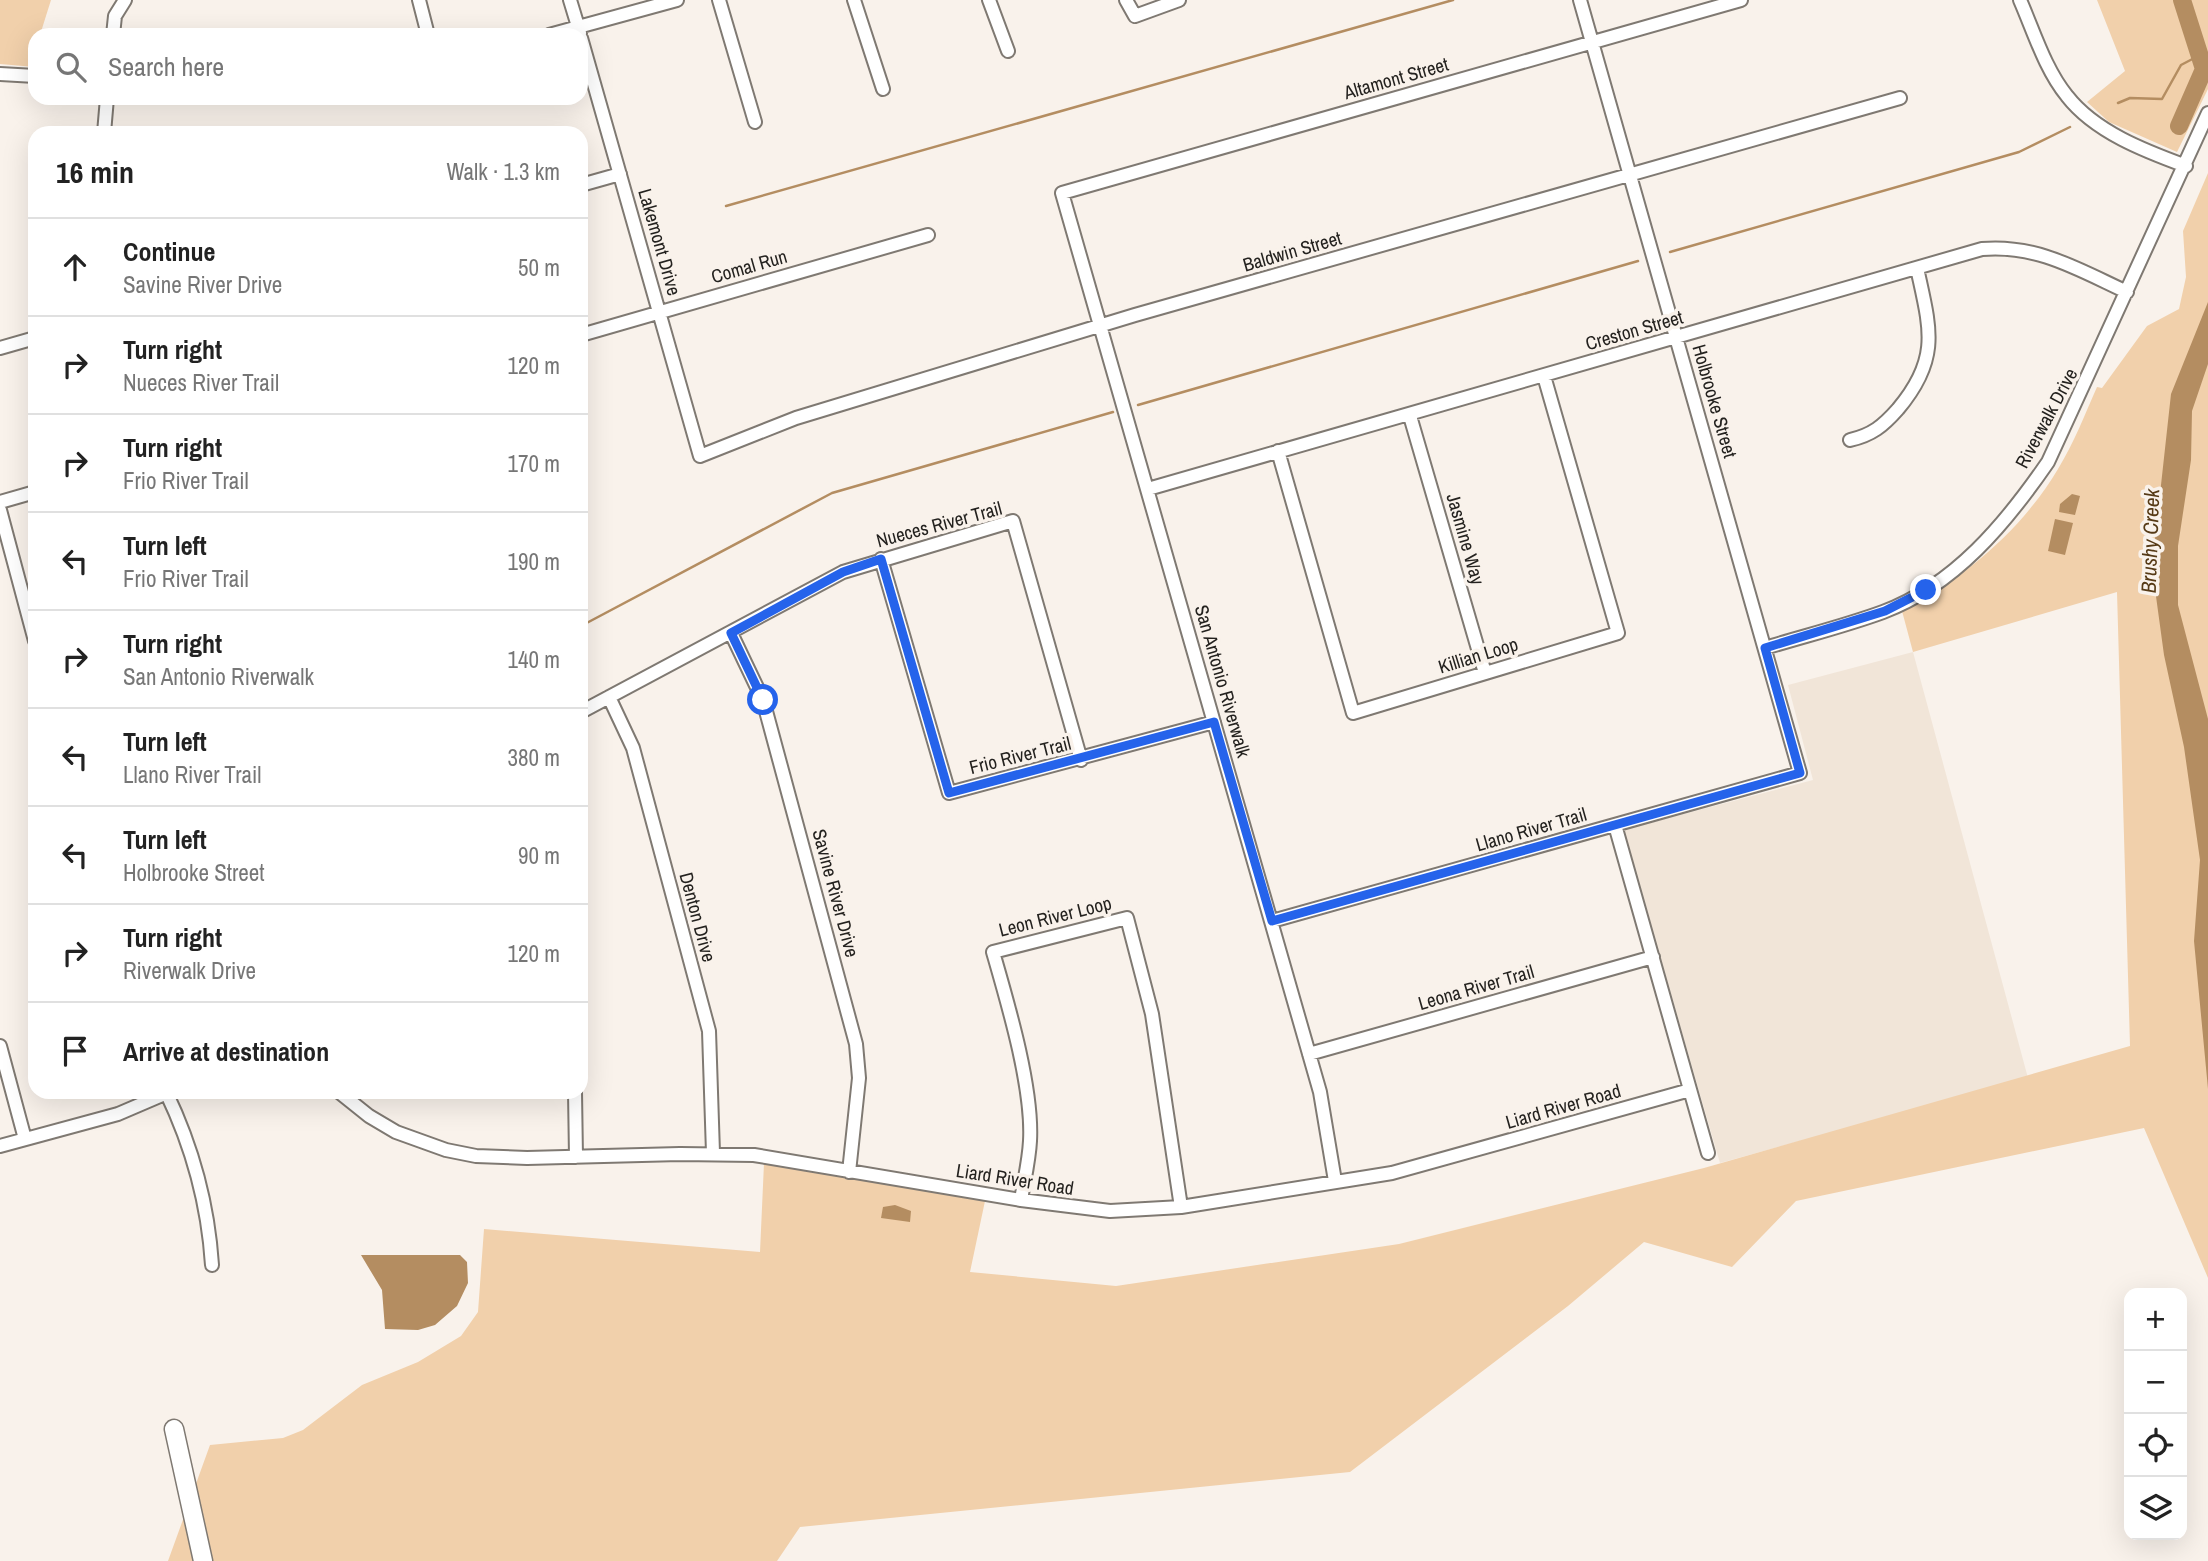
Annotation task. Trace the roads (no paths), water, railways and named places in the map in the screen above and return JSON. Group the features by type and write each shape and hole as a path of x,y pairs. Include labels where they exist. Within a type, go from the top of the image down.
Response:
{"street":[{"path":"114,28 115,16 125,0"},
{"path":"419,0 426,28"},
{"name":"Lakemont Drive","path":"570,0 578,28"},
{"path":"588,30 677,0"},
{"path":"719,0 755,122"},
{"path":"854,0 883,89"},
{"path":"989,0 1008,51"},
{"path":"1126,0 1135,16 1179,0"},
{"name":"Holbrooke Street","path":"1580,0 1800,773"},
{"name":"Altamont Street","path":"1062,193 1741,0"},
{"path":"2020,0 2052,73 2081,112 2124,138 2186,166"},
{"name":"Lakemont Drive","path":"588,64 700,456"},
{"path":"0,74 28,76"},
{"name":"Baldwin Street","path":"700,456 796,418 1100,325 1900,97"},
{"path":"105,126 106,105"},
{"name":"Riverwalk Drive","path":"1765,648 1885,611 1926,590 1975,551 2014,511 2048,462 2208,113"},
{"path":"588,183 620,174"},
{"name":"San Antonio Riverwalk","path":"1062,193 1309,1054 1323,1106 1335,1181"},
{"name":"Comal Run","path":"588,333 928,235"},
{"name":"Creston Street","path":"1148,489 1982,250 2022,248 2048,256 2127,292"},
{"path":"1850,439 1866,436 1884,425 1923,376 1929,333 1917,268"},
{"path":"0,348 28,340"},
{"name":"Killian Loop","path":"1278,451 1353,713 1619,634 1544,376"},
{"name":"Jasmine Way","path":"1410,416 1485,673"},
{"path":"0,502 28,494"},
{"path":"0,510 28,615"},
{"name":"Nueces River Trail","path":"588,708 843,572 1013,521 1081,760"},
{"name":"Frio River Trail","path":"881,559 949,793 1081,760 1214,722"},
{"name":"Savine River Drive","path":"731,633 763,700 856,1044 859,1078 849,1172"},
{"name":"Denton Drive","path":"609,698 633,748 709,1031 713,1153"},
{"name":"Llano River Trail","path":"1272,921 1800,773"},
{"path":"1615,825 1708,1153"},
{"name":"Leon River Loop","path":"1021,1200 1030,1139 1027,1106 1010,1014 993,952 1126,918 1152,1014 1181,1207"},
{"name":"Leona River Trail","path":"1309,1054 1653,957"},
{"path":"0,1046 25,1139"},
{"name":"Liard River Road","path":"348,1099 396,1132 446,1150 501,1158 713,1153 780,1158 849,1172 1088,1210 1181,1207 1443,1161 1690,1090"},
{"path":"0,1146 118,1114 152,1099"},
{"path":"169,1099 189,1143 198,1174 209,1221 212,1265"},
{"path":"575,1099 576,1157"},
{"path":"174,1430 203,1561"}],"waterway":[{"path":"726,206 1453,0"},
{"path":"2179,126 2204,69 2182,0"},
{"path":"2118,103 2130,98 2162,99 2181,65 2200,55"},
{"path":"1670,252 2019,152 2070,127"},
{"path":"1138,405 1638,261"},
{"path":"588,622 832,493 1113,412"}],"water label":[{"name":"Brushy Creek","path":"2150,541"}]}
